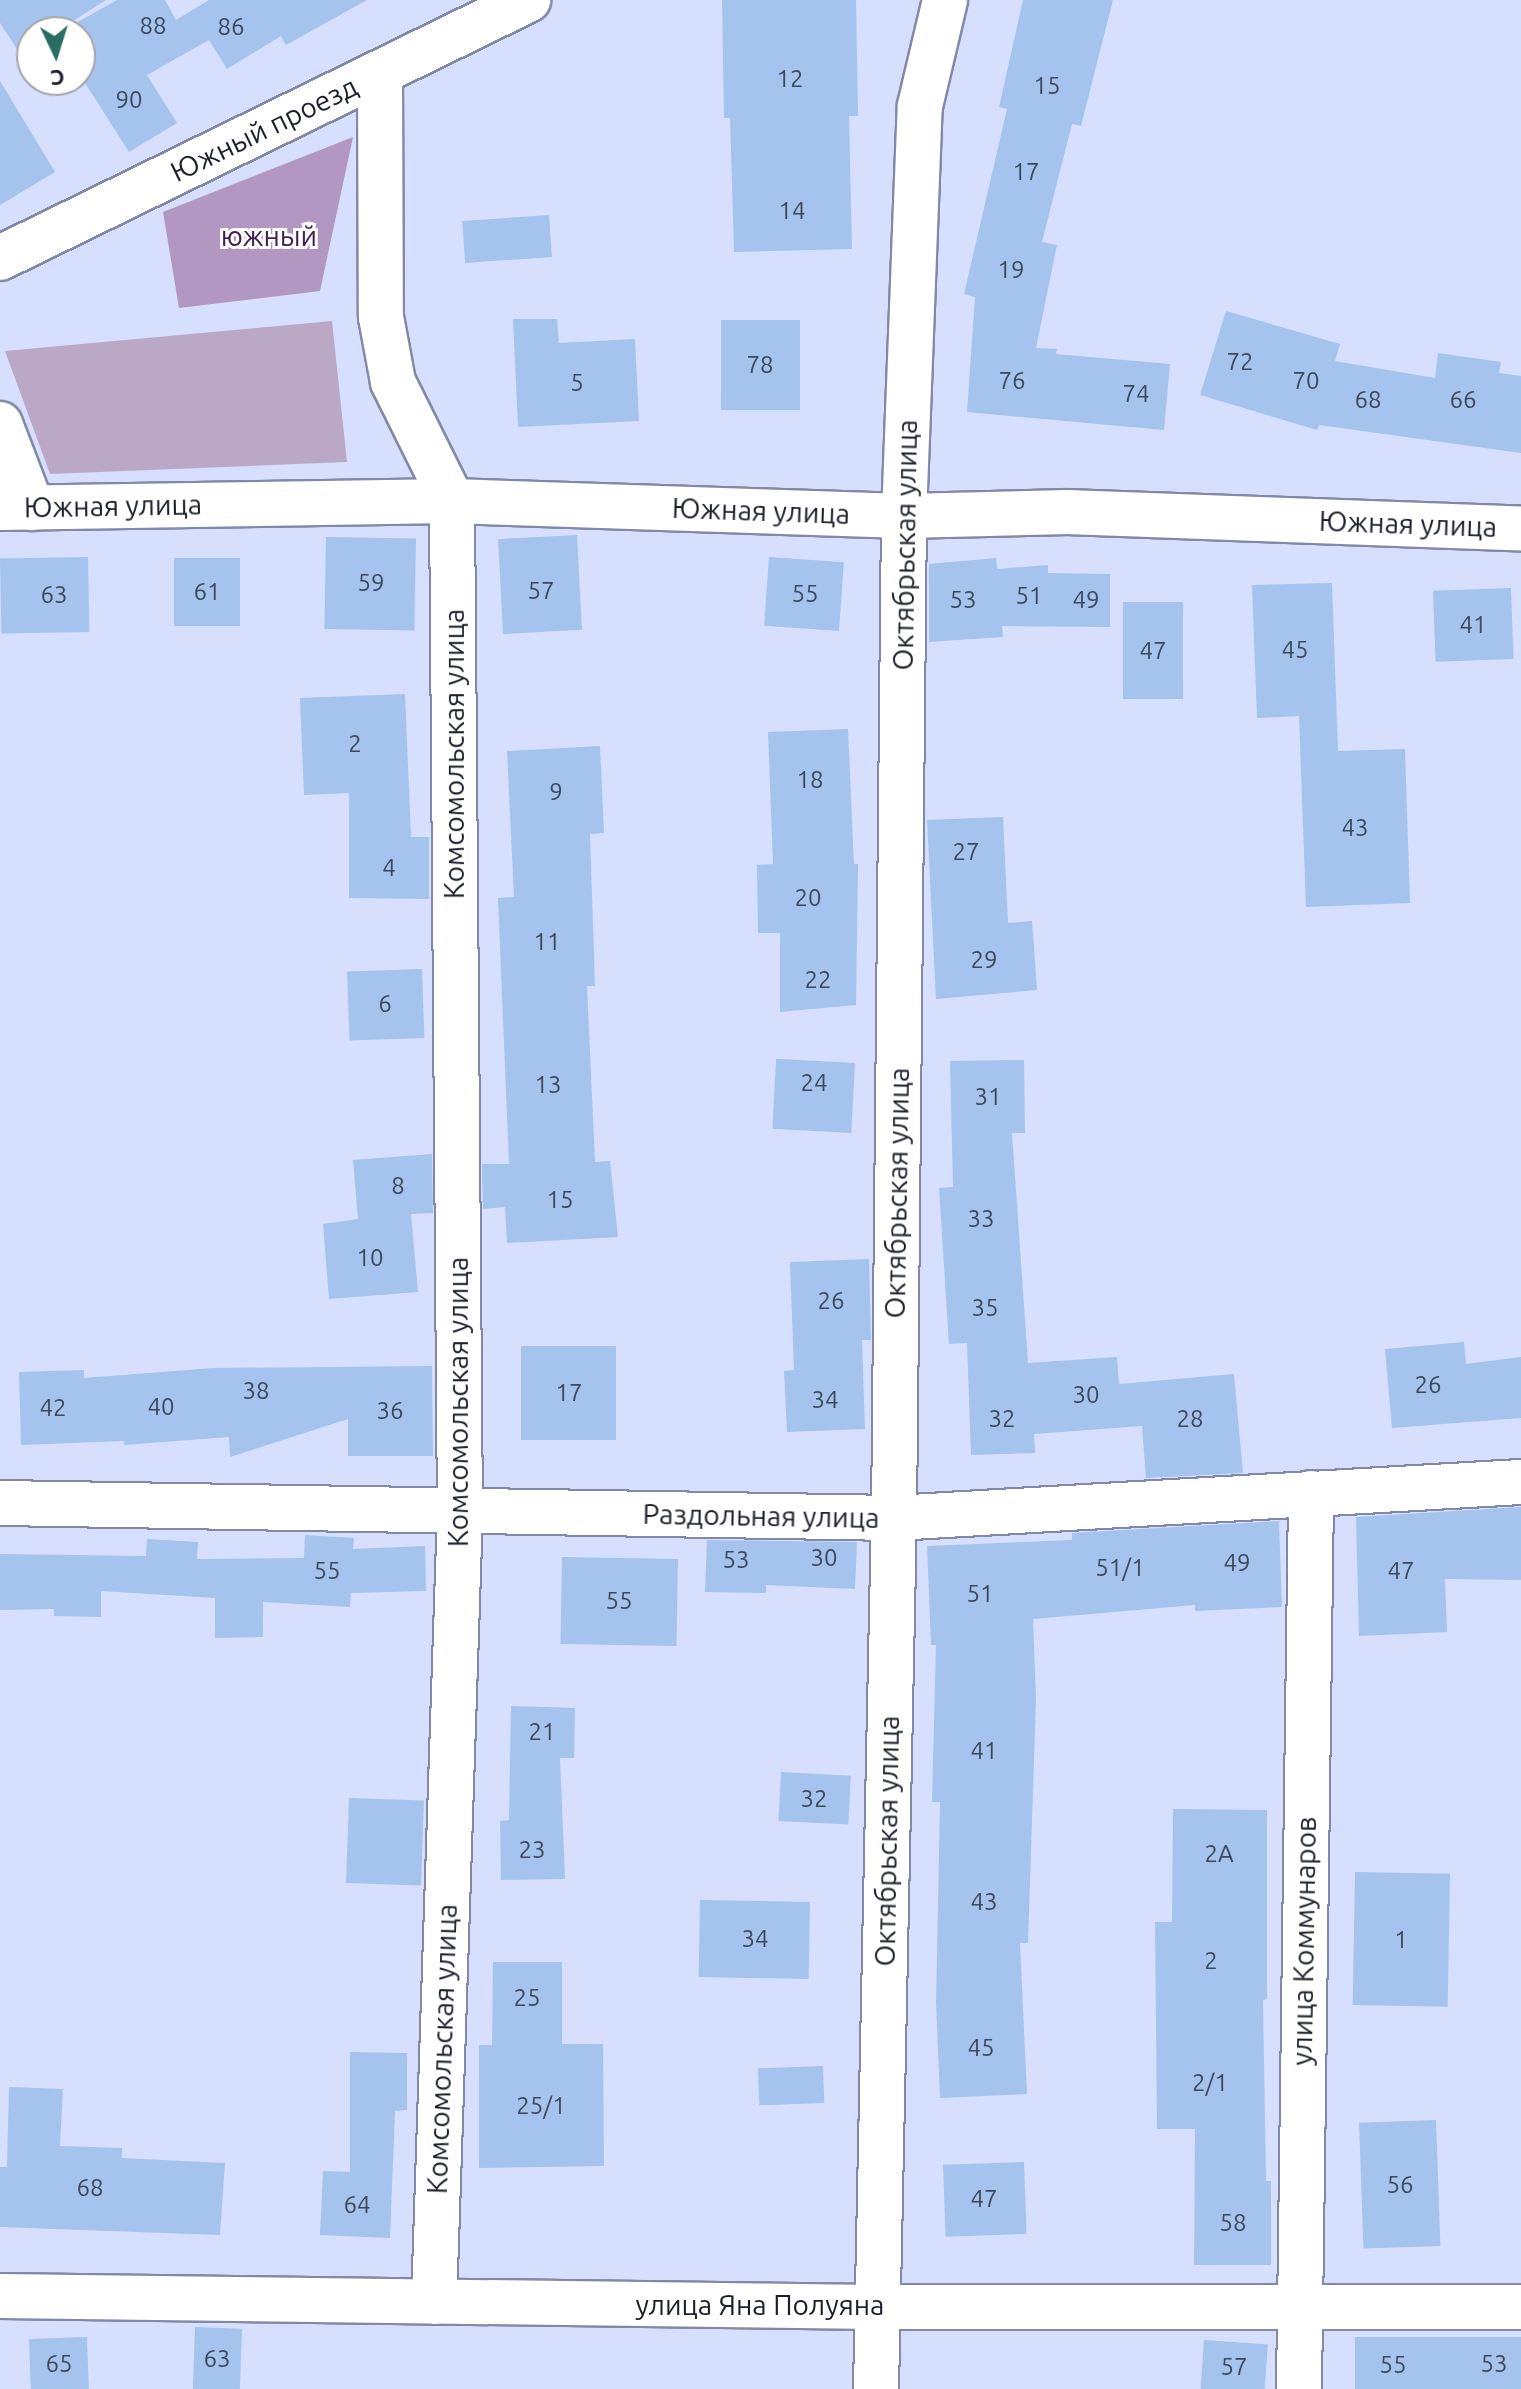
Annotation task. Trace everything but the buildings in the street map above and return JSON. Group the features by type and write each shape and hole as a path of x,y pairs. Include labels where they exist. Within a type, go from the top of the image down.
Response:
{"street":[{"name":"Южный проезд","path":"0,258 528,0"},
{"name":"Октябрьская улица","path":"876,2389 894,1518 904,516 920,106 945,0"},
{"path":"380,73 381,317 393,382 452,501"},
{"path":"0,424 16,508"},
{"name":"Южная улица","path":"16,508 452,501 904,516 1068,512 1521,529"},
{"name":"Комсомольская улица","path":"434,2302 460,1511 452,501"},
{"name":"Раздольная улица","path":"0,1503 894,1518 1521,1482"},
{"name":"улица Коммунаров","path":"1299,2389 1311,1493"},
{"name":"улица Яна Полуяна","path":"0,2296 877,2307 1521,2307"}],"shaded area":[{"path":"332,321 347,462 50,474 5,351"}],"green space":[{"name":"южный","path":"353,137 320,291 179,308 163,212"}]}
